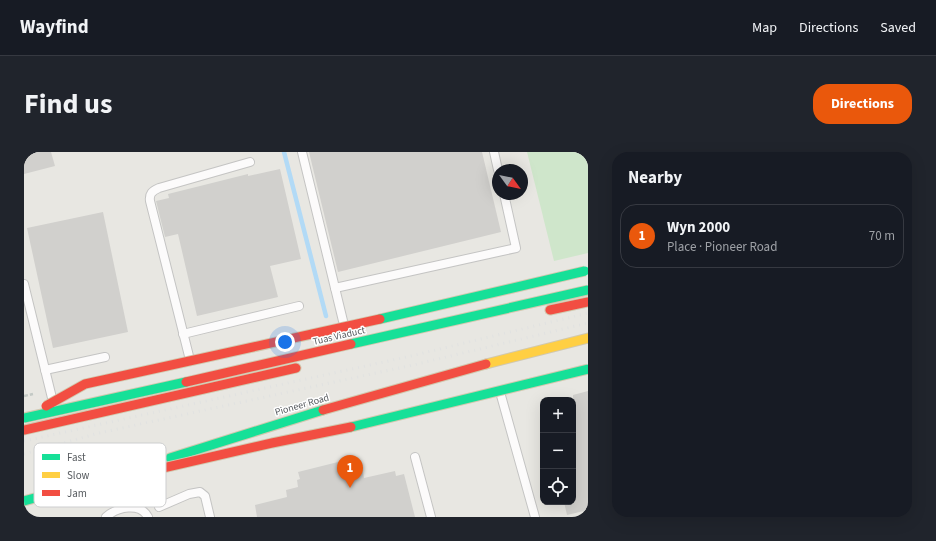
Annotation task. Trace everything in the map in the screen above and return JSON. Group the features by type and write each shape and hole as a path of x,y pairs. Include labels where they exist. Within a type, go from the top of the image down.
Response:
{"main road":[{"path":"26,417 84,384 448,304 588,270"},
{"name":"Tuas Viaduct","path":"26,417 555,299 588,290"},
{"path":"542,312 584,303"},
{"name":"Pioneer Road","path":"166,459 281,423 492,362 588,338"},
{"path":"24,430 306,366"},
{"path":"166,467 272,443 372,423 588,369"},
{"name":"Pioneer Road","path":"24,501 34,498"}],"lane":[{"path":"302,152 352,355"},
{"path":"494,152 497,164"},
{"path":"198,390 150,202 150,197 154,190 159,188 250,162"},
{"path":"335,288 516,248 505,200"},
{"path":"570,265 584,303"},
{"path":"24,284 59,423"},
{"path":"183,334 299,306"},
{"path":"45,370 105,357"},
{"path":"498,384 535,517"},
{"path":"415,457 431,517"},
{"path":"166,504 189,494 200,492 205,496 210,517"},
{"path":"106,517 112,512 133,507 140,509 146,513 148,517"}],"green space":[{"path":"527,152 588,152 588,253 554,261"}],"building":[{"path":"24,152 51,152 55,166 24,174"},
{"path":"309,152 482,152 492,194 492,200 493,200 501,232 338,272"},
{"path":"280,169 301,259 270,266 278,297 197,316 178,234 165,237 156,201 169,198 168,194 248,174 248,176"},
{"path":"103,212 128,332 53,348 27,228"},
{"path":"588,391 588,510 567,515 565,505 576,505 576,397 573,397 573,395"},
{"path":"342,461 344,469 348,468 350,475 363,472 364,478 395,471 396,476 404,474 415,517 257,517 255,505 287,497 286,490 298,487 297,480 300,479 298,472"}],"waterway":[{"path":"284,152 326,316"}],"railway":[{"path":"24,441 411,356 588,313"},
{"path":"63,443 99,433 413,365 588,323"},
{"path":"24,454 34,451"}],"traffic: fast":[{"path":"380,319 585,271"},
{"path":"351,344 588,290"},
{"path":"351,427 588,369"},
{"path":"24,418 186,382"},
{"path":"170,458 323,410"},
{"path":"24,501 34,498"}],"traffic: slow":[{"path":"486,364 588,338"}],"traffic: jam":[{"path":"550,310 588,302"},
{"path":"46,406 85,384 380,319"},
{"path":"186,382 351,344"},
{"path":"323,410 486,364"},
{"path":"24,430 296,368"},
{"path":"166,467 351,427"}],"place":[{"name":"Wyn 2000","path":"350,488"}]}
